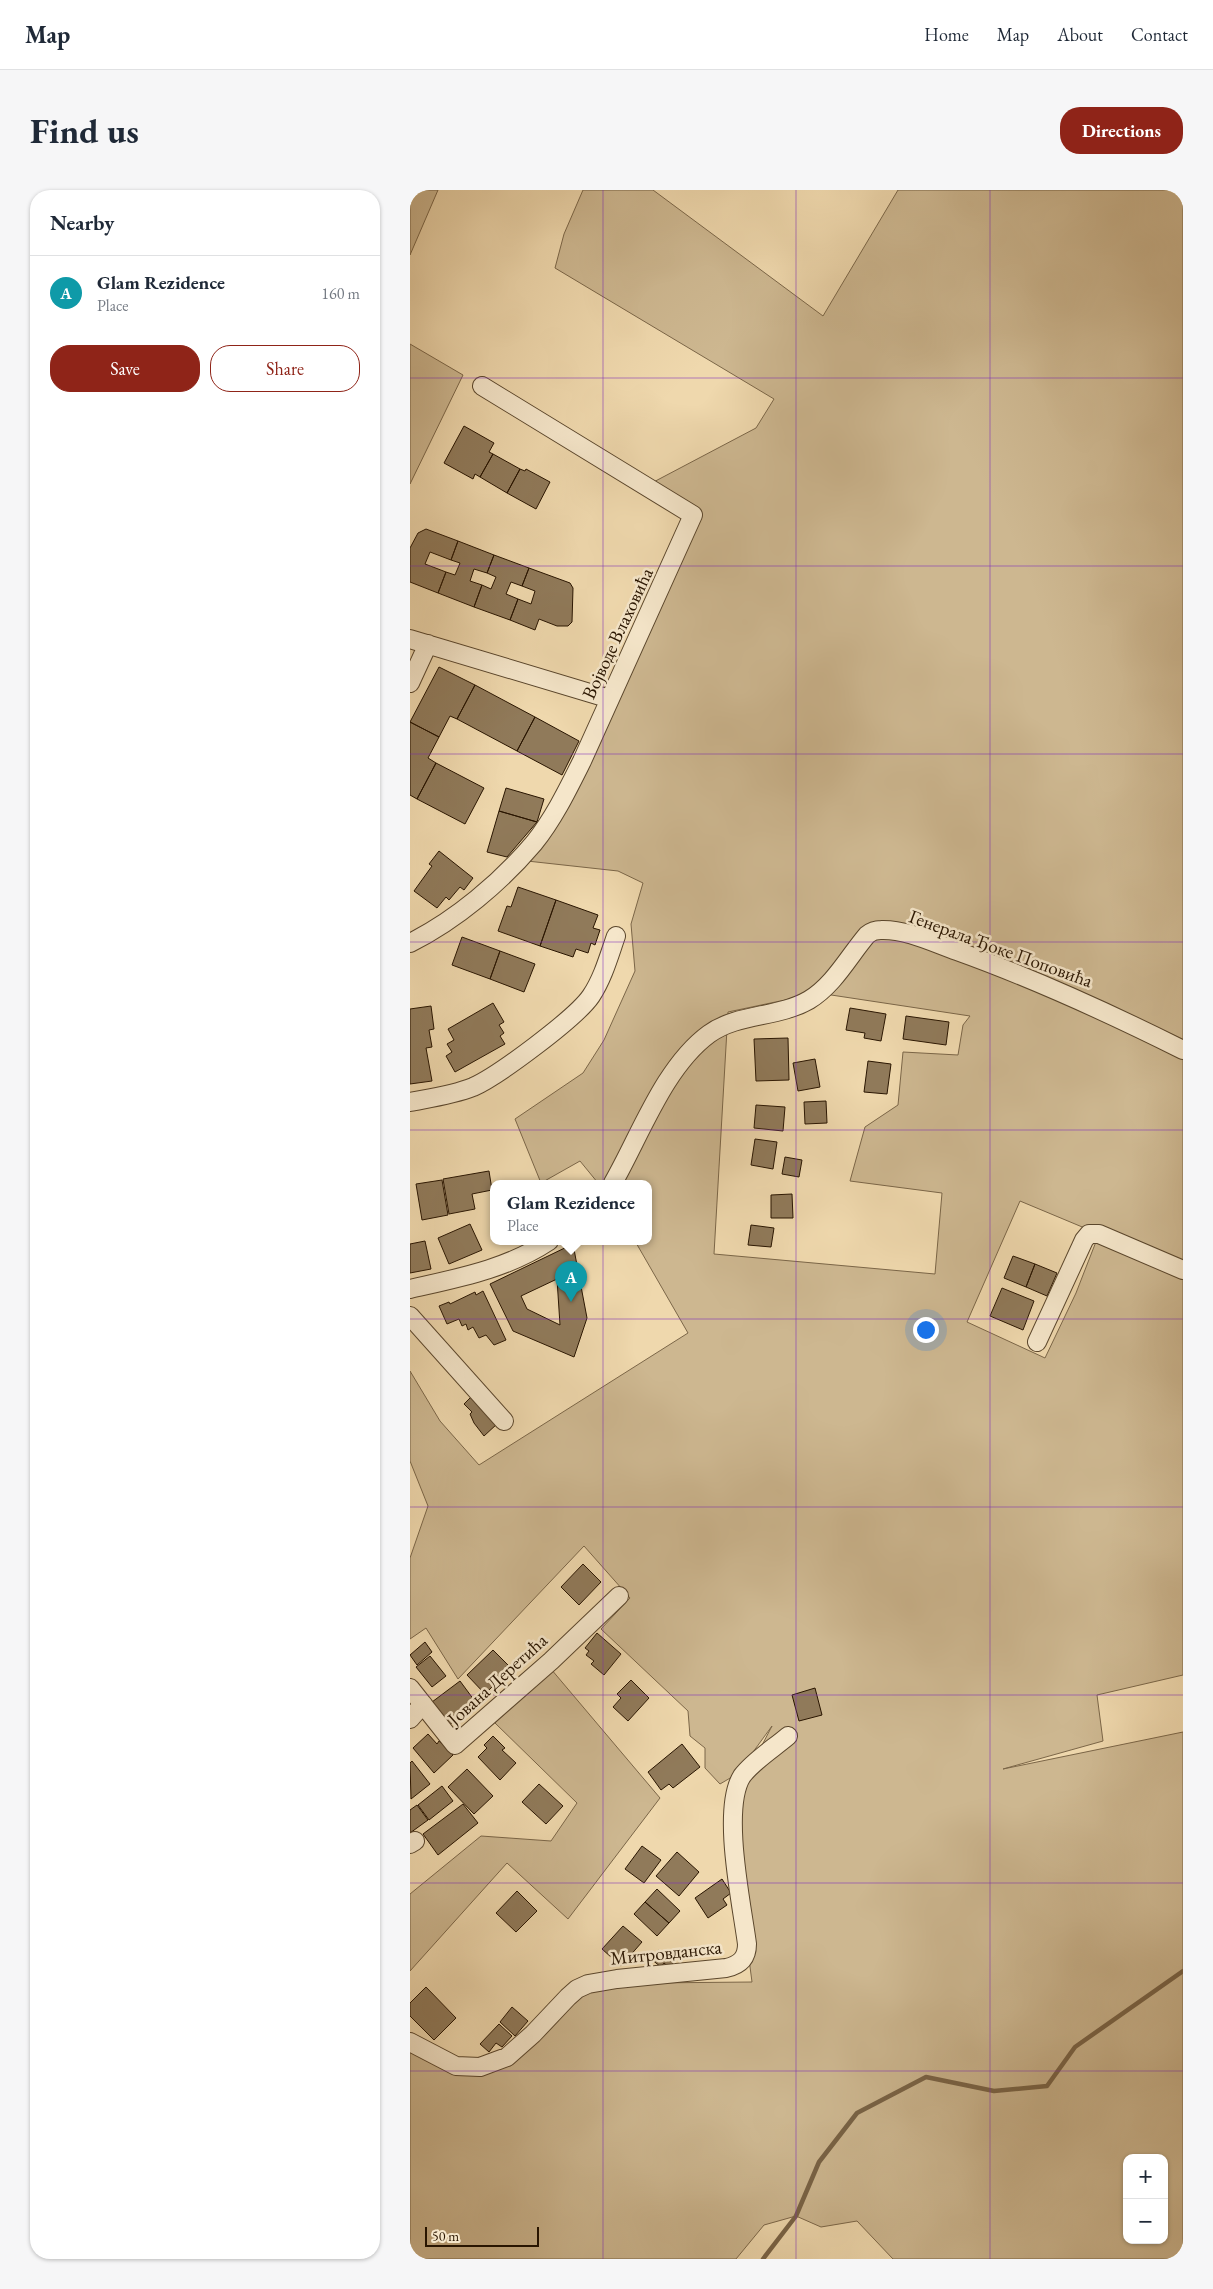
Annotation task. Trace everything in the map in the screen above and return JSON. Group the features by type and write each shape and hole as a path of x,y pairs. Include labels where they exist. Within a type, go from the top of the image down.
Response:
{"street":[{"name":"Војводе Влаховића","path":"410,943 475,899 534,842 566,794 693,516 482,386"},
{"path":"410,639 610,699"},
{"path":"410,683 428,644"},
{"name":"Генерала Ђоке Поповића","path":"614,1180 652,1108 674,1073 702,1040 724,1025 776,1012 809,1000 829,984 867,935 876,930 891,931 919,938 997,965 1091,1004 1183,1050"},
{"path":"410,1102 456,1093 474,1086 504,1067 563,1023 590,997 616,936"},
{"path":"1036,1342 1084,1240 1089,1234 1099,1234 1183,1270"},
{"path":"410,1289 491,1269 542,1245"},
{"path":"410,1316 504,1421"},
{"name":"Јована Деретића","path":"410,1719 423,1704 455,1745 551,1661 619,1596"},
{"path":"410,1688 423,1704"},
{"name":"Митровданска","path":"410,2042 456,2066 480,2067 507,2057 533,2034 568,1997 588,1984 617,1978 726,1968 740,1962 747,1952 747,1944 732,1832 736,1797 740,1780 747,1770 788,1736"}],"shaded area":[{"path":"410,190 438,190 410,255"},
{"path":"583,190 653,190 823,316 898,190 1183,190 1183,1675 1097,1695 1103,1741 1003,1769 1183,1732 1183,2259 893,2259 857,2221 821,2227 796,2216 764,2225 736,2259 410,2259 410,2042 480,2067 571,2003 594,1990 647,1983 752,1982 747,1944 735,1797 772,1726 737,1774 720,1784 705,1768 705,1748 690,1736 688,1711 601,1629 630,1598 584,1546 458,1679 426,1628 410,1639 410,1558 428,1506 410,1461 410,1371 440,1421 479,1465 688,1333 637,1245 652,1245 652,1180 596,1180 580,1161 546,1180 540,1180 515,1119 583,1073 604,1040 635,971 631,924 643,883 618,871 518,860 534,842 693,516 646,486 756,428 774,399 555,268 564,234","holes":["818,993 970,1016 963,1025 958,1055 903,1052 898,1105 865,1127 850,1181 942,1193 935,1274 714,1254 728,1012","1020,1201 1099,1234 1076,1293 1045,1358 967,1322"]},
{"path":"410,344 463,375 410,484"},
{"path":"551,1669 660,1798 568,1919 507,1863 410,1971 410,1894 481,1836 551,1841 577,1803 495,1723"}],"building":[{"path":"464,426 494,443 489,452 493,454 480,477 475,474 473,479 444,463"},
{"path":"493,454 520,469 507,493 480,477"},
{"path":"520,469 525,471 526,469 550,482 536,509 507,493"},
{"path":"426,529 458,541 451,560 430,552 425,564 446,572 438,593 410,582 410,548 418,533"},
{"path":"458,541 494,555 487,573 474,569 470,581 482,585 474,607 438,593 446,572 455,575 460,563 451,560"},
{"path":"494,555 529,568 522,586 511,582 506,594 518,599 510,620 474,607 482,585 491,589 496,577 487,573"},
{"path":"529,568 570,583 573,588 572,622 568,626 557,626 539,619 535,630 510,620 518,599 531,604 535,591 522,586"},
{"path":"439,667 475,685 457,719 450,716 439,737 410,722"},
{"path":"475,685 535,717 517,751 457,719"},
{"path":"535,717 579,741 562,775 517,751"},
{"path":"410,722 439,737 428,758 436,763 417,799 410,795"},
{"path":"436,763 484,788 465,824 417,799"},
{"path":"506,788 544,799 537,822 499,811"},
{"path":"499,811 537,822 507,857 487,852"},
{"path":"439,851 473,878 464,890 460,887 449,900 446,897 437,908 414,891 432,866 429,864"},
{"path":"518,887 556,900 540,946 498,931 507,906 511,907"},
{"path":"556,900 598,915 593,928 600,930 595,945 591,943 588,953 576,949 573,957 540,946"},
{"path":"462,937 500,951 490,979 452,965"},
{"path":"500,951 535,964 524,992 490,979"},
{"path":"493,1003 504,1022 499,1025 504,1033 500,1036 505,1044 455,1072 446,1056 452,1052 447,1044 454,1040 448,1029"},
{"path":"431,1006 434,1029 429,1030 432,1047 426,1048 432,1081 410,1084 410,1009"},
{"path":"850,1008 886,1014 881,1041 864,1038 865,1033 846,1030"},
{"path":"906,1016 949,1022 946,1045 903,1039"},
{"path":"788,1038 789,1080 756,1081 754,1039"},
{"path":"815,1059 820,1087 798,1091 793,1063"},
{"path":"868,1061 891,1064 887,1094 864,1092"},
{"path":"826,1101 827,1123 805,1124 804,1102"},
{"path":"756,1105 785,1107 783,1131 754,1128"},
{"path":"755,1139 777,1142 773,1169 751,1165"},
{"path":"785,1157 802,1160 799,1177 782,1174"},
{"path":"489,1171 490,1190 472,1194 475,1209 449,1214 443,1179"},
{"path":"442,1180 448,1215 422,1220 416,1184"},
{"path":"792,1194 793,1218 771,1218 771,1195"},
{"path":"470,1224 482,1250 449,1264 438,1238"},
{"path":"751,1225 774,1228 771,1247 748,1245"},
{"path":"425,1241 431,1269 410,1273 410,1244"},
{"path":"573,1245 587,1318 574,1357 513,1331 490,1284","holes":["557,1279 560,1325 527,1309 521,1296"]},
{"path":"1013,1256 1035,1264 1026,1287 1004,1278"},
{"path":"1035,1264 1057,1273 1047,1296 1026,1287"},
{"path":"1002,1288 1034,1301 1023,1330 990,1316"},
{"path":"483,1291 506,1340 494,1345 486,1335 479,1338 473,1327 468,1330 466,1324 462,1326 459,1319 447,1324 439,1306 449,1302 450,1304 475,1292 476,1295"},
{"path":"472,1396 497,1424 484,1436 474,1423 470,1414 472,1412 464,1404"},
{"path":"583,1564 601,1582 579,1605 561,1587"},
{"path":"597,1633 621,1654 604,1675 591,1664 594,1661 586,1655 589,1651 585,1648"},
{"path":"425,1642 432,1652 417,1665 410,1655"},
{"path":"493,1650 511,1668 485,1694 467,1675"},
{"path":"430,1656 446,1676 432,1687 416,1667"},
{"path":"631,1680 649,1698 628,1721 613,1707 621,1698 617,1694"},
{"path":"460,1681 477,1704 449,1725 432,1702"},
{"path":"815,1688 822,1715 799,1721 792,1695"},
{"path":"428,1734 437,1744 439,1741 453,1755 434,1773 413,1748"},
{"path":"493,1736 505,1748 502,1750 516,1763 500,1780 478,1757 487,1748 484,1745"},
{"path":"682,1744 700,1767 673,1788 669,1784 661,1790 648,1772"},
{"path":"412,1761 430,1784 411,1799 410,1763"},
{"path":"467,1769 493,1796 474,1814 448,1787"},
{"path":"539,1784 563,1806 546,1824 522,1802"},
{"path":"442,1786 453,1801 429,1820 418,1805"},
{"path":"463,1804 478,1823 438,1855 423,1834"},
{"path":"417,1805 428,1820 410,1833 410,1810"},
{"path":"642,1846 661,1860 644,1883 625,1869"},
{"path":"677,1852 699,1872 679,1896 656,1876"},
{"path":"722,1879 731,1893 723,1899 727,1905 708,1918 695,1898"},
{"path":"657,1889 680,1911 669,1923 645,1902"},
{"path":"517,1891 537,1911 516,1932 496,1913"},
{"path":"645,1902 669,1923 657,1936 634,1914"},
{"path":"623,1926 642,1942 621,1966 602,1949"},
{"path":"658,1950 674,1962 670,1968 664,1963 661,1967 651,1959"},
{"path":"426,1987 456,2018 434,2040 410,2016 410,2003"},
{"path":"512,2007 528,2021 515,2036 500,2022"},
{"path":"499,2024 512,2036 502,2047 496,2043 489,2052 480,2044"}],"waterway":[{"path":"763,2259 796,2216 819,2162 857,2113 926,2077 994,2091 1047,2086 1075,2047 1183,1971"}],"place":[{"name":"Glam Rezidence","path":"571,1302"}]}
